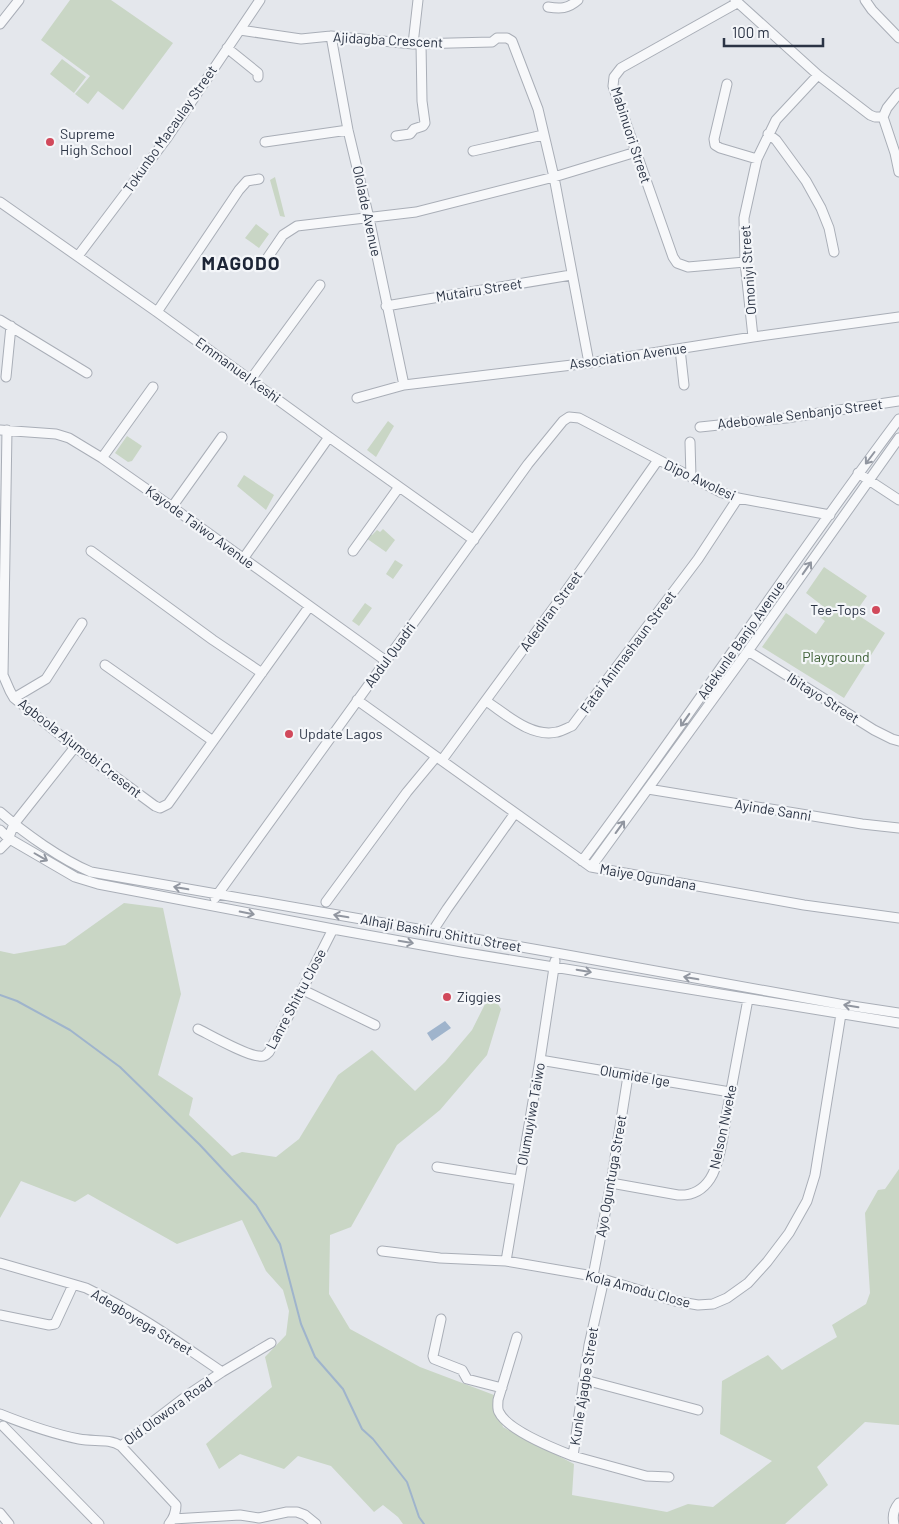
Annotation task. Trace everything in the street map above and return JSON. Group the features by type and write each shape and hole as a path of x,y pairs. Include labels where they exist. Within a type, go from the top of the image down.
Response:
{"street":[{"path":"0,24 18,0"},
{"name":"Tokunbo Macaulay Street","path":"78,256 167,138 260,0"},
{"path":"396,136 410,134 414,129 423,126 425,123 417,44 418,0"},
{"path":"548,7 564,8 571,6 578,0"},
{"path":"865,0 899,38"},
{"path":"736,1 818,75 870,115 875,118 883,117"},
{"name":"Mabinuori Street","path":"736,1 621,68 614,77 613,86 672,257 677,263 688,267 745,262"},
{"name":"Ajidagba Crescent","path":"240,30 301,39 331,36 417,44 492,42 496,38 507,38 512,41 520,61 538,109 543,134"},
{"name":"Ololade Avenue","path":"331,36 348,130 369,218 404,385"},
{"path":"227,48 258,73 258,77"},
{"name":"Omoniyi Street","path":"753,338 745,262 744,218 757,159 776,120 818,75"},
{"path":"727,84 714,139 715,145 757,159"},
{"path":"899,93 887,108 883,117 899,172"},
{"path":"265,142 348,130"},
{"path":"473,151 543,134 554,177 589,363"},
{"path":"768,134 776,140 806,181 821,208 829,228 834,252"},
{"path":"268,257 283,235 297,226 416,212 554,177 636,152"},
{"path":"157,312 239,190 246,181 258,179"},
{"name":"Emmanuel Keshi","path":"0,202 157,312 474,540"},
{"name":"Mutairu Street","path":"386,306 571,275"},
{"path":"251,380 320,285"},
{"name":"Association Avenue","path":"357,398 404,385 589,363 899,317"},
{"path":"0,320 88,373"},
{"path":"6,378 10,326"},
{"path":"680,349 684,385"},
{"path":"102,458 153,387"},
{"name":"Adebowale Senbanjo Street","path":"700,427 786,418 899,402"},
{"name":"Abdul Quadri","path":"210,906 528,464 563,421 570,417 579,418"},
{"name":"Dipo Awolesi","path":"579,418 720,492 738,498 830,514"},
{"name":"Adekunle Banjo Avenue","path":"582,861 640,784 858,473 899,419"},
{"name":"Kayode Taiwo Avenue","path":"3,430 56,434 69,438 102,458 172,507 386,660"},
{"name":"Agboola Ajumobi Cresent","path":"3,430 3,675 14,698 75,747 155,806 160,808 168,804 310,606"},
{"path":"172,507 222,436"},
{"path":"244,559 329,437"},
{"name":"Adekunle Banjo Avenue","path":"592,867 899,438"},
{"path":"690,442 691,477"},
{"name":"Adediran Street","path":"326,902 407,792 439,758 486,701 658,460"},
{"path":"858,473 899,500"},
{"path":"353,551 399,487"},
{"name":"Fatai Animashaun Street","path":"486,701 528,728 545,733 558,732 572,726 698,559 738,498"},
{"path":"91,551 213,640 262,673"},
{"path":"14,698 41,682 50,674 82,623"},
{"name":"Ibitayo Street","path":"748,651 874,730 899,741"},
{"path":"104,665 213,741"},
{"name":"Maiye Ogundana","path":"357,700 592,867 804,905 899,918"},
{"path":"0,849 7,842 14,824 75,747"},
{"name":"Ayinde Sanni","path":"648,789 862,824 899,828"},
{"name":"Alhaji Bashiru Shittu Street","path":"0,812 14,824 76,866 91,872 785,995 899,1013"},
{"path":"432,932 515,813"},
{"name":"Alhaji Bashiru Shittu Street","path":"0,830 8,838 75,876 98,884 461,952 899,1023"},
{"name":"Lanre Shittu Close","path":"198,1029 247,1053 257,1056 266,1055 303,990 333,929"},
{"name":"Olumuyiwa Taiwo","path":"506,1261 556,953"},
{"path":"303,990 375,1025"},
{"name":"Nelson Nweke","path":"612,1183 688,1196 698,1192 710,1180 715,1170 748,999"},
{"name":"Kola Amodu Close","path":"382,1251 440,1258 506,1261 593,1276 675,1301 698,1305 713,1304 727,1298 748,1283 767,1262 789,1233 807,1201 815,1175 841,1014"},
{"name":"Olumide Ige","path":"540,1060 730,1092"},
{"name":"Ayo Oguntuga Street","path":"593,1276 612,1183 628,1076"},
{"path":"437,1167 520,1180"},
{"name":"Adegboyega Street","path":"0,1263 86,1288 166,1334 222,1372"},
{"name":"Kunle Ajagbe Street","path":"604,1279 589,1345 573,1456 646,1476 669,1477"},
{"path":"0,1315 49,1325 55,1324 73,1285"},
{"path":"441,1319 433,1356 434,1359 462,1370 468,1379 502,1388"},
{"path":"517,1337 498,1400 498,1411 504,1420 521,1432 573,1456"},
{"name":"Old Olowora Road","path":"4,1416 81,1439 110,1441 121,1446 189,1394 271,1343"},
{"path":"585,1380 698,1410"},
{"path":"4,1416 1,1428 99,1524"},
{"path":"121,1446 176,1505 176,1512 171,1522"},
{"path":"894,1524 895,1508 899,1503"},
{"path":"171,1522 240,1515 262,1521 287,1512 298,1512 316,1524"},
{"path":"0,1513 10,1524"}],"green space":[{"path":"70,0 111,0 173,43 123,110 98,91 88,104 75,94 90,76 41,40"},
{"path":"62,59 86,77 74,93 50,74"},
{"path":"275,177 285,217 280,216 270,180"},
{"path":"256,224 269,234 259,248 245,238"},
{"path":"388,421 394,426 376,457 367,450"},
{"path":"127,436 142,446 132,461 128,462 115,453"},
{"path":"244,475 274,495 266,510 237,486"},
{"path":"383,529 395,540 386,552 366,538 377,530 380,532"},
{"path":"395,560 403,565 393,579 386,574"},
{"name":"Playground","path":"824,567 867,596 855,613 885,633 844,698 762,647 786,613 816,634 825,621 818,616 824,607 806,593"},
{"path":"365,603 372,608 359,626 352,621"},
{"path":"124,903 163,908 181,994 158,1075 193,1098 189,1115 232,1156 242,1152 276,1157 299,1139 338,1075 372,1050 415,1091 445,1062 472,1030 491,992 501,1009 487,1055 440,1110 397,1145 351,1227 330,1235 329,1294 350,1329 420,1367 494,1395 503,1427 574,1464 572,1495 667,1512 688,1504 713,1507 772,1461 720,1434 722,1381 768,1355 782,1370 837,1337 832,1325 866,1304 870,1293 865,1213 878,1190 885,1189 899,1169 899,1425 865,1422 817,1467 828,1485 785,1524 403,1524 398,1517 383,1505 374,1512 331,1466 298,1456 284,1469 240,1454 219,1469 206,1444 272,1387 265,1357 286,1335 289,1311 283,1290 266,1271 242,1220 177,1244 88,1194 75,1202 21,1181 0,1218 0,951 14,954 65,945"}],"water":[{"path":"445,1021 451,1028 432,1041 427,1033"}],"waterway":[{"path":"0,995 17,1001 70,1030 120,1067 200,1145 256,1205 280,1244 301,1324 315,1357 343,1389 362,1429 373,1439 407,1482 419,1517 424,1524"}],"place":[{"name":"Supreme High School","path":"50,142"},
{"name":"Tee-Tops","path":"876,610"},
{"name":"Update Lagos","path":"289,734"},
{"name":"Ziggies","path":"447,997"}],"district":[{"name":"MAGODO","path":"241,263"}]}
